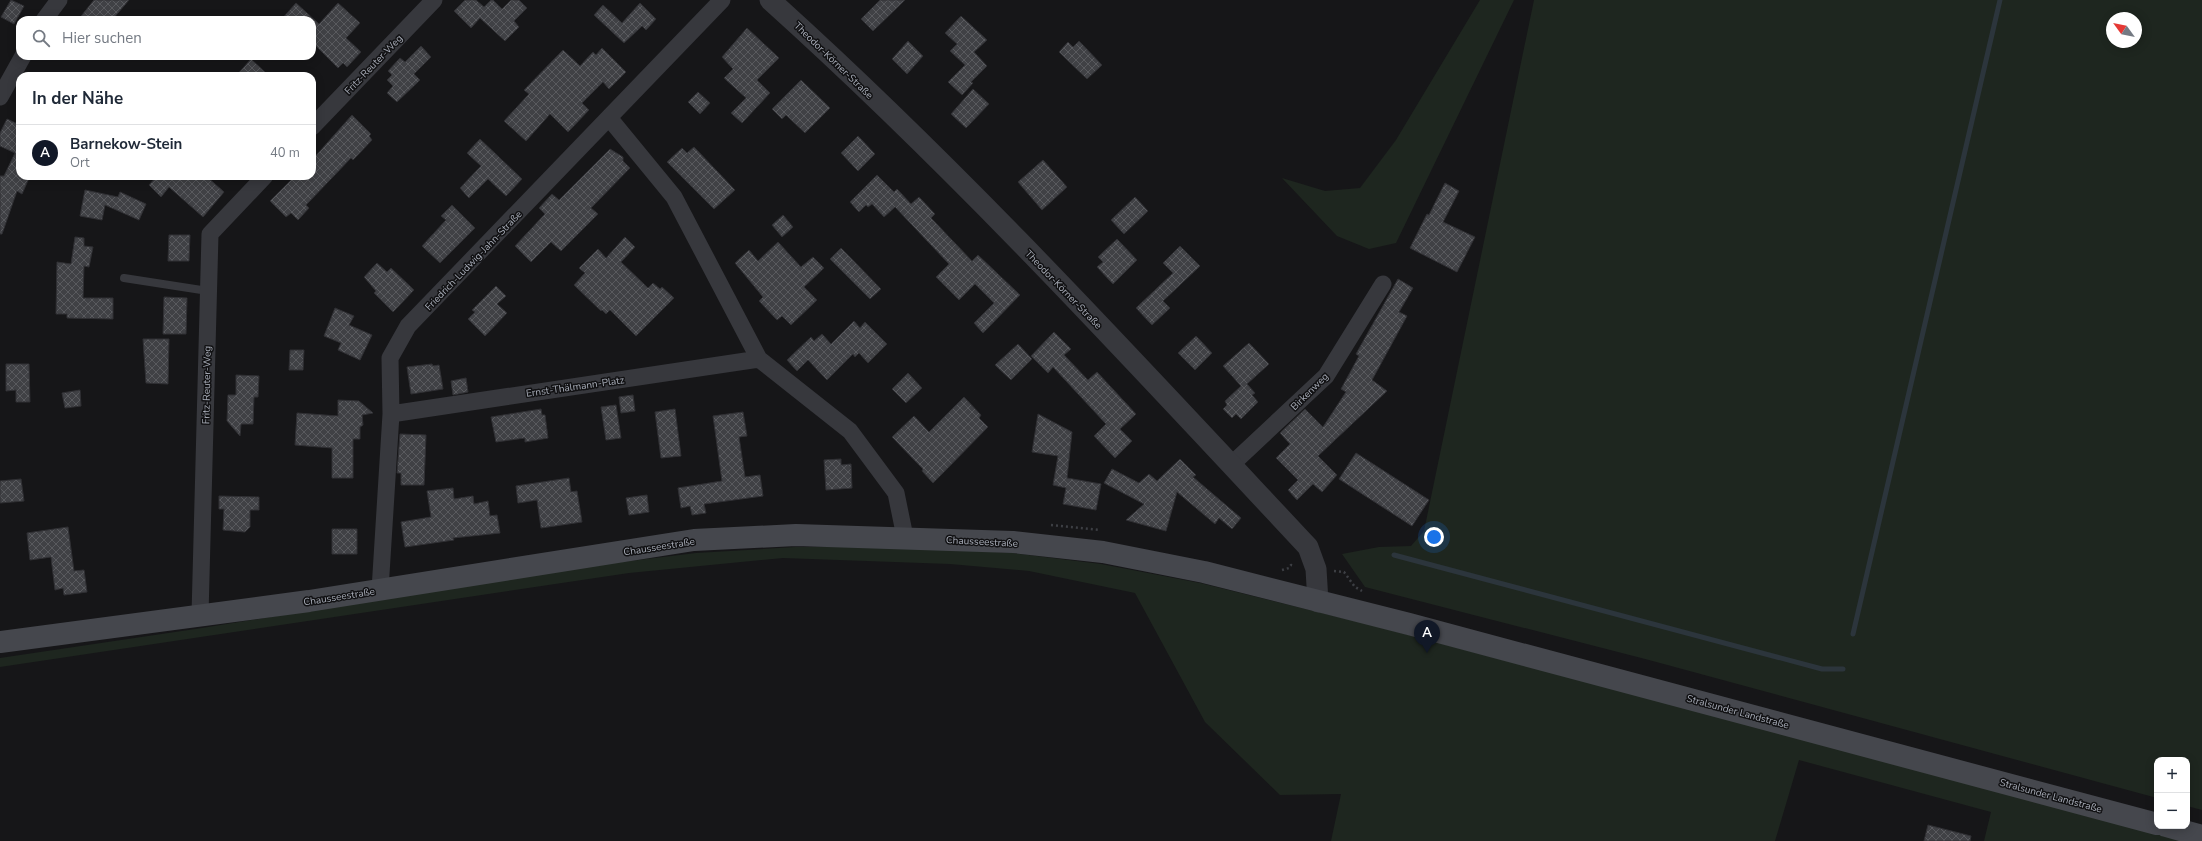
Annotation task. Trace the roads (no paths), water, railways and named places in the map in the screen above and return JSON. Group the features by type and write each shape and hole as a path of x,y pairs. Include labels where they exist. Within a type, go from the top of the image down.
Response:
{"main road":[{"name":"Chausseestraße","path":"0,642 380,590 694,540 796,535 904,537 1013,542 1103,552 1204,572 1318,602"},
{"name":"Stralsunder Landstraße","path":"1318,602 1417,626 2154,823"},
{"path":"2177,829 2202,836"}],"street":[{"path":"47,16 59,0"},
{"name":"Fritz-Reuter-Weg","path":"316,123 434,0"},
{"name":"Friedrich-Ludwig-Jahn-Straße","path":"380,590 391,414 390,358 408,326 610,119 722,0"},
{"name":"Theodor-Körner-Straße","path":"770,0 817,42 981,202 1308,547 1316,569 1318,602"},
{"path":"0,97 21,60"},
{"path":"610,119 674,197 759,359 850,431 896,493 904,537"},
{"name":"Fritz-Reuter-Weg","path":"200,615 210,234 261,180"},
{"name":"Birkenweg","path":"1231,465 1326,376 1383,284"},
{"name":"Ernst-Thälmann-Platz","path":"391,414 759,359"}],"lane":[{"path":"124,278 208,291"}],"waterway":[{"path":"1853,634 2000,0"},
{"path":"1394,555 1822,669 1843,669"}],"place":[{"name":"Barnekow-Stein","path":"1427,653"}]}
